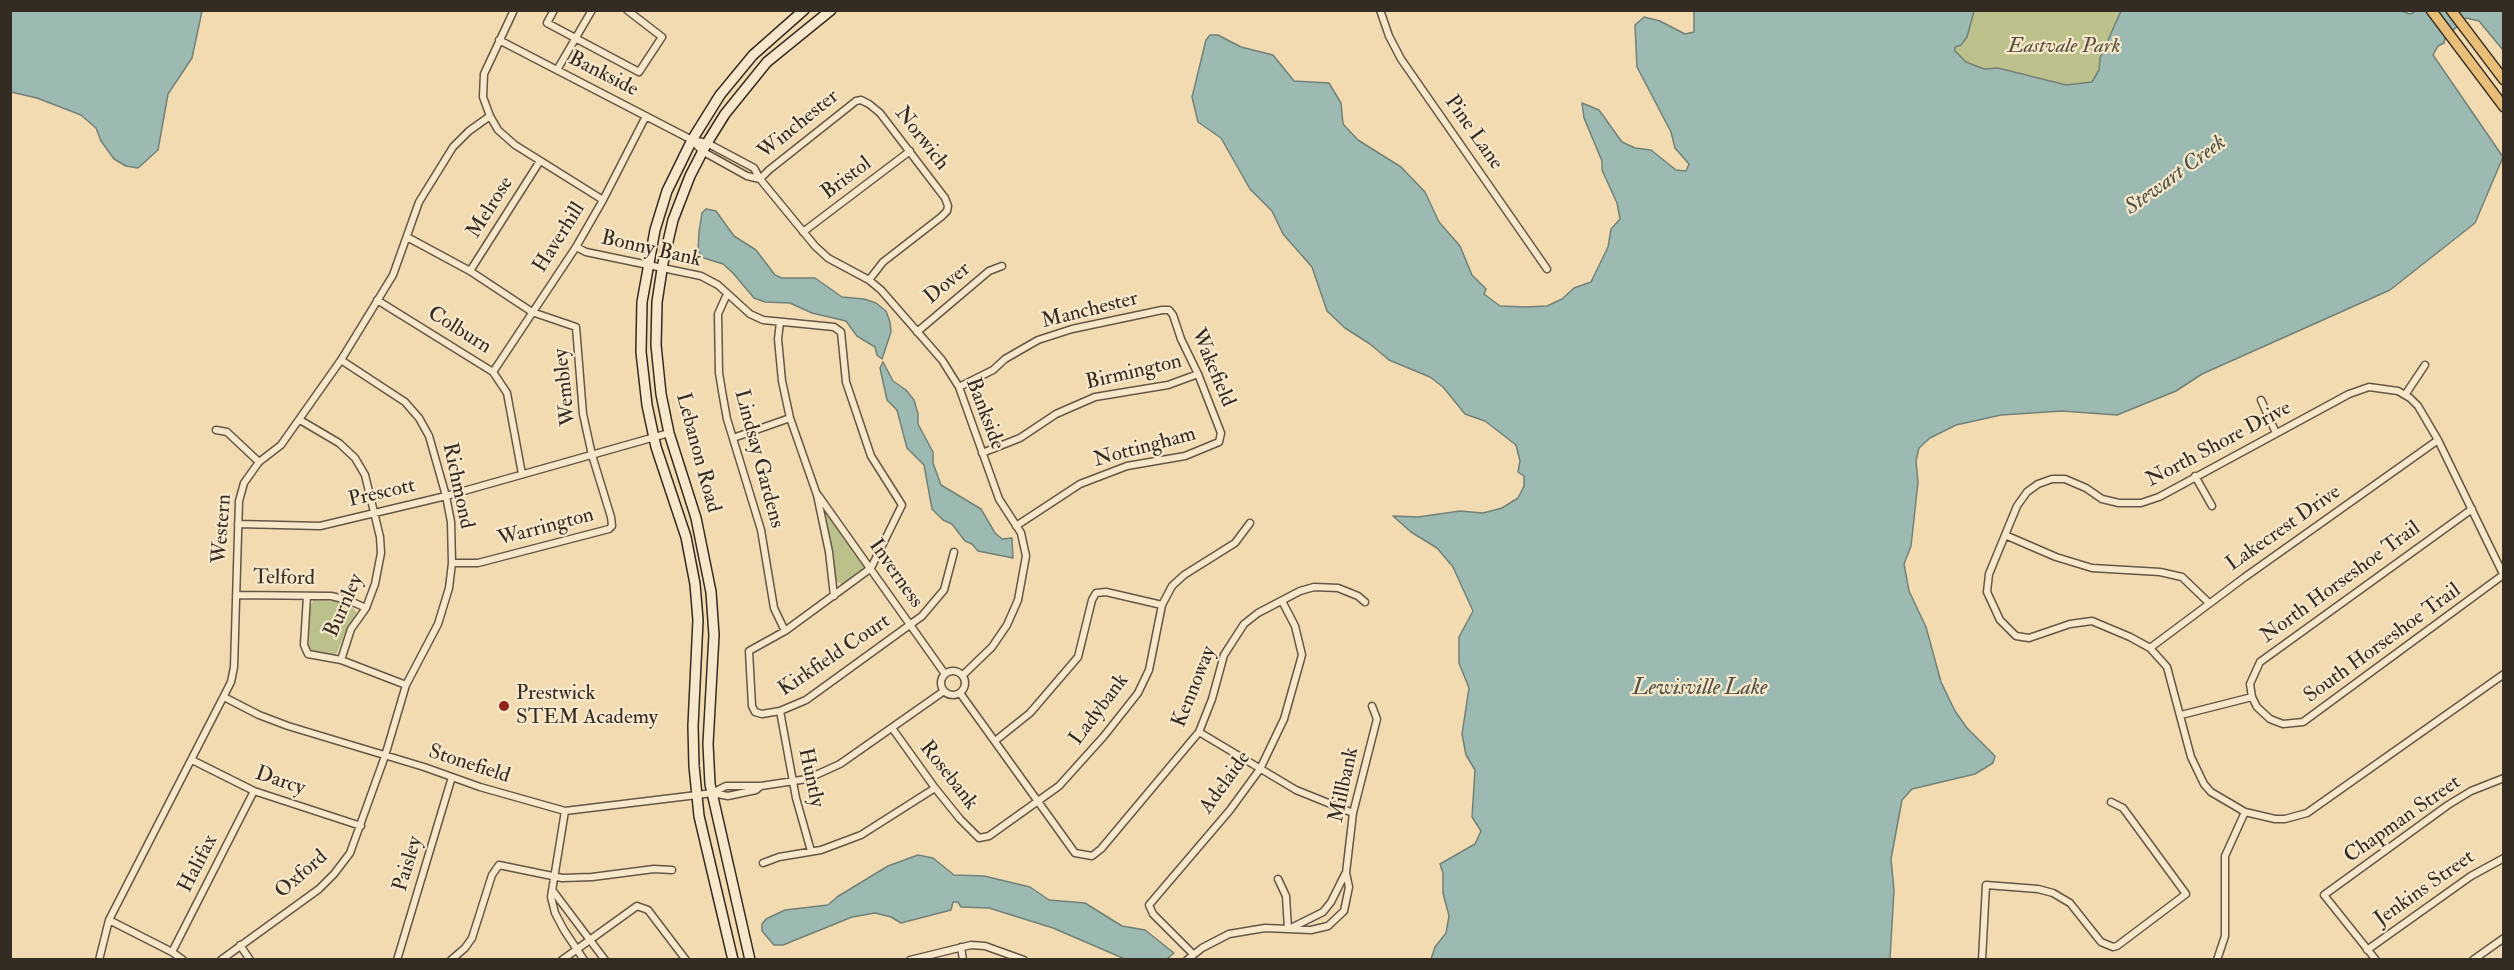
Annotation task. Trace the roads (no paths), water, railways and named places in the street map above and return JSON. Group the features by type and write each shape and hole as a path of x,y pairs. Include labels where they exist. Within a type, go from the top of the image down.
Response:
{"main road":[{"name":"Lebanon Road","path":"733,960 699,816 693,726 698,620 686,537 654,437 647,405 641,352 642,302 648,264 667,191 692,140 720,96 753,56 804,10"},
{"name":"Lebanon Road","path":"750,960 712,793 708,744 714,636 711,592 696,518 669,433 661,394 656,345 657,302 673,220 704,147 725,114 767,62 831,10"},
{"path":"2431,10 2504,107"},
{"path":"2451,10 2504,80"}],"street":[{"path":"514,10 484,74 483,98 490,116 498,130 540,161 603,200"},
{"path":"554,10 547,23 639,72 662,37 627,10"},
{"path":"557,70 592,10"},
{"name":"Pine Lane","path":"1380,10 1389,36 1401,59 1547,269"},
{"name":"Bankside","path":"499,40 692,140 747,176 760,179"},
{"name":"Norwich","path":"861,100 869,104 888,122 945,198 948,206 947,211 941,217 883,262 869,280"},
{"name":"Winchester","path":"760,179 849,106 861,100"},
{"name":"Western","path":"99,960 109,920 224,697 234,667 240,493 259,462 281,445 300,420 341,360 393,275 424,191 453,147 469,131 490,116"},
{"name":"Haverhill","path":"494,372 576,247 646,116"},
{"name":"Bankside","path":"704,147 754,168 760,179 803,232 828,258 869,280 881,290 942,360 959,387 999,499 1023,540 1026,556 1015,609 998,640 963,675"},
{"name":"Bristol","path":"803,232 910,151"},
{"name":"Melrose","path":"470,271 540,161"},
{"name":"Wembley","path":"407,237 470,271 532,312 576,327 581,393 592,455 612,526"},
{"name":"Bonny Bank","path":"576,247 586,252 701,276 713,282 750,314 763,320 834,327 840,332 846,382 871,456 902,505 872,568"},
{"name":"Dover","path":"917,332 989,271 1002,266"},
{"name":"Lindsay Gardens","path":"727,294 718,314 719,373 727,419 761,530 774,608 785,631"},
{"name":"Colburn","path":"377,300 494,372 507,393 522,474"},
{"name":"Wakefield","path":"1169,310 1198,374 1220,429 1221,439"},
{"name":"Manchester","path":"959,387 993,370 1018,351 1047,336 1093,324 1169,310"},
{"name":"Inverness","path":"780,322 778,339 782,381 790,418 817,495 829,552 834,596"},
{"name":"Richmond","path":"341,360 405,402 419,418 429,436 446,496 453,542 449,588 438,624 406,685 385,756"},
{"path":"2425,365 2405,395 2415,401 2438,440 2503,576"},
{"name":"Birmington","path":"982,453 1020,438 1056,414 1095,397 1168,385 1198,374"},
{"name":"North Shore Drive","path":"2150,648 2092,621 2070,624 2029,638 2016,636 2000,620 1987,592 1989,574 2017,506 2027,492 2044,481 2065,479 2086,488 2102,499 2119,503 2141,503 2159,497 2362,389 2385,388 2405,395"},
{"path":"2261,400 2276,433"},
{"path":"734,438 790,418"},
{"name":"Burnley","path":"300,420 339,443 355,458 365,475 375,513 381,552 375,584 366,608 351,629 340,660"},
{"path":"216,430 227,432 259,462"},
{"name":"Prescott","path":"238,524 321,526 446,496 669,433"},
{"name":"Nottingham","path":"1016,526 1080,484 1127,466 1185,456 1215,445 1221,439"},
{"name":"Lakecrest Drive","path":"2150,648 2209,603 2438,440"},
{"path":"2195,476 2212,506"},
{"name":"Inverness","path":"817,495 872,568 945,674"},
{"name":"North Horseshoe Trail","path":"2252,697 2250,684 2260,662 2472,509"},
{"name":"Ladybank","path":"982,838 1038,801 1070,775 1138,693 1149,670 1162,605 1172,586 1184,575 1235,543 1250,523"},
{"name":"Warrington","path":"452,563 478,563 612,526"},
{"path":"2005,535 2056,557 2092,568 2182,577 2209,603"},
{"name":"Kirkfield Court","path":"785,631 752,648 749,656 752,706 755,712 762,714 780,711 820,690 910,625 930,608 944,590 954,552"},
{"path":"785,631 872,568"},
{"name":"South Horseshoe Trail","path":"2252,697 2257,707 2270,719 2283,724 2303,722 2503,576"},
{"name":"Kennoway","path":"1038,801 1075,853 1092,856 1101,849 1199,732 1212,699 1224,655 1234,637 1258,613 1300,591 1327,586 1348,591 1365,602"},
{"path":"995,741 1025,717 1078,657 1092,600 1096,593 1106,592 1162,605"},
{"name":"Telford","path":"236,595 331,596 366,608"},
{"path":"308,596 304,651 314,657 340,660 406,685"},
{"name":"Adelaide","path":"1193,954 1153,914 1149,905 1230,810 1260,769 1284,719 1302,655 1295,626 1282,601"},
{"path":"2150,648 2167,667 2191,757 2204,784 2211,792 2245,812 2275,819 2285,819 2307,813 2504,674"},
{"path":"954,671 963,675 965,685 960,693 952,695 944,691 941,682 945,674 954,671"},
{"path":"712,793 726,786 761,786 793,782 821,774 840,764 944,691"},
{"path":"960,693 1038,801"},
{"name":"Stonefield","path":"224,697 259,716 508,796 565,811 712,793"},
{"path":"2181,715 2252,697"},
{"name":"Millbank","path":"1187,960 1193,954 1229,934 1265,928 1311,930 1328,926 1344,911 1349,887 1346,873 1353,813 1377,719 1372,706"},
{"name":"Huntly","path":"780,711 793,782 811,851"},
{"name":"Rosebank","path":"892,728 935,788 974,834 982,838"},
{"path":"1199,732 1296,790 1353,813"},
{"name":"Oxford","path":"221,960 319,889 334,874 350,853 385,756"},
{"name":"Darcy","path":"192,760 254,791 361,826"},
{"name":"Paisley","path":"397,960 452,777"},
{"name":"Chapman Street","path":"2367,950 2324,895 2448,805 2471,791 2504,778"},
{"path":"712,793 728,796 756,790 761,786"},
{"path":"763,863 779,857 820,850 861,835 935,788"},
{"name":"Halifax","path":"172,952 254,791"},
{"path":"1982,960 1986,885 2038,889 2052,893 2070,903 2101,942 2113,946 2118,946 2186,894 2122,808 2111,802"},
{"path":"565,811 551,897 555,913 584,960"},
{"path":"2217,960 2225,936 2225,856 2245,812"},
{"name":"Jenkins Street","path":"2367,950 2471,876 2504,858"},
{"path":"451,960 465,948 472,938 496,866 506,865 554,877 578,878 639,870 672,870"},
{"name":"Millbank","path":"1288,929 1323,912 1331,902 1346,873"},
{"path":"1278,879 1286,896 1288,929"},
{"path":"553,891 605,960"},
{"path":"562,960 637,906 648,910 686,960"},
{"path":"109,920 172,952 183,960"},
{"path":"2473,960 2504,939"},
{"path":"240,945 250,960"},
{"path":"910,960 960,947 985,946 1024,960"},
{"path":"960,947 963,960"},
{"path":"2367,950 2376,960"}],"water":[{"path":"11,10 202,11 192,58 168,94 158,150 138,168 126,166 114,159 101,141 96,128 81,115 37,98 11,92"},
{"name":"Lewisville Lake","path":"2399,10 2410,14 2418,10 2503,11 2503,50 2479,21 2466,18 2445,38 2444,43 2438,46 2433,55 2503,157 2475,223 2390,290 2202,374 2176,391 2117,415 2062,411 2001,415 1956,425 1930,438 1919,448 1916,461 1918,482 1911,546 1904,564 1909,591 1926,627 1941,682 1955,711 1967,728 1995,756 1993,763 1975,774 1912,789 1902,800 1891,859 1894,890 1890,959 1431,959 1435,947 1446,933 1449,916 1443,893 1443,873 1440,864 1475,844 1481,831 1472,817 1475,770 1466,755 1462,734 1469,688 1459,663 1459,637 1473,611 1453,567 1437,548 1411,532 1393,516 1418,517 1460,511 1483,513 1502,508 1518,498 1524,486 1524,476 1518,472 1520,461 1516,445 1485,421 1465,414 1443,387 1430,377 1389,360 1345,328 1327,311 1312,267 1283,234 1272,211 1250,189 1221,138 1198,122 1192,97 1206,40 1210,35 1218,35 1241,47 1273,55 1294,81 1329,83 1341,103 1343,124 1358,140 1401,167 1425,192 1439,222 1460,246 1472,275 1486,289 1484,294 1500,306 1525,307 1547,306 1562,299 1574,288 1591,282 1608,247 1611,229 1620,219 1617,203 1602,170 1602,161 1584,118 1582,103 1599,110 1622,142 1635,148 1651,150 1676,170 1686,171 1689,164 1675,148 1671,132 1637,67 1635,25 1644,17 1660,21 1685,34 1694,32 1694,11 1974,11 1967,37 1961,45 1955,47 1955,51 1966,62 1984,69 1998,68 2066,85 2092,82 2099,70 2100,58 2121,11"},
{"path":"706,209 716,211 734,236 756,250 775,275 782,278 815,278 842,297 864,299 876,303 886,311 891,332 882,359 877,355 875,347 857,336 846,321 812,313 790,303 765,302 754,298 723,264 704,258 698,251 702,213"},
{"path":"883,362 893,381 906,390 914,400 918,424 933,452 933,463 941,485 981,509 995,533 1002,539 1012,538 1013,558 978,551 972,544 965,541 952,524 943,520 932,509 924,465 907,448 897,410 887,400 880,368"},
{"path":"918,855 933,858 954,875 984,876 1030,887 1049,900 1085,903 1122,926 1145,930 1174,953 1167,959 1125,959 1053,928 989,908 961,907 958,902 953,902 951,910 901,923 891,917 875,913 852,917 783,945 774,945 762,931 762,924 766,919 785,910 828,905 837,897 888,866"}],"place":[{"name":"Prestwick STEM Academy","path":"504,706"}],"park label":[{"name":"Eastvale Park","path":"2064,47"}],"water label":[{"name":"Stewart Creek","path":"2176,176"}]}
